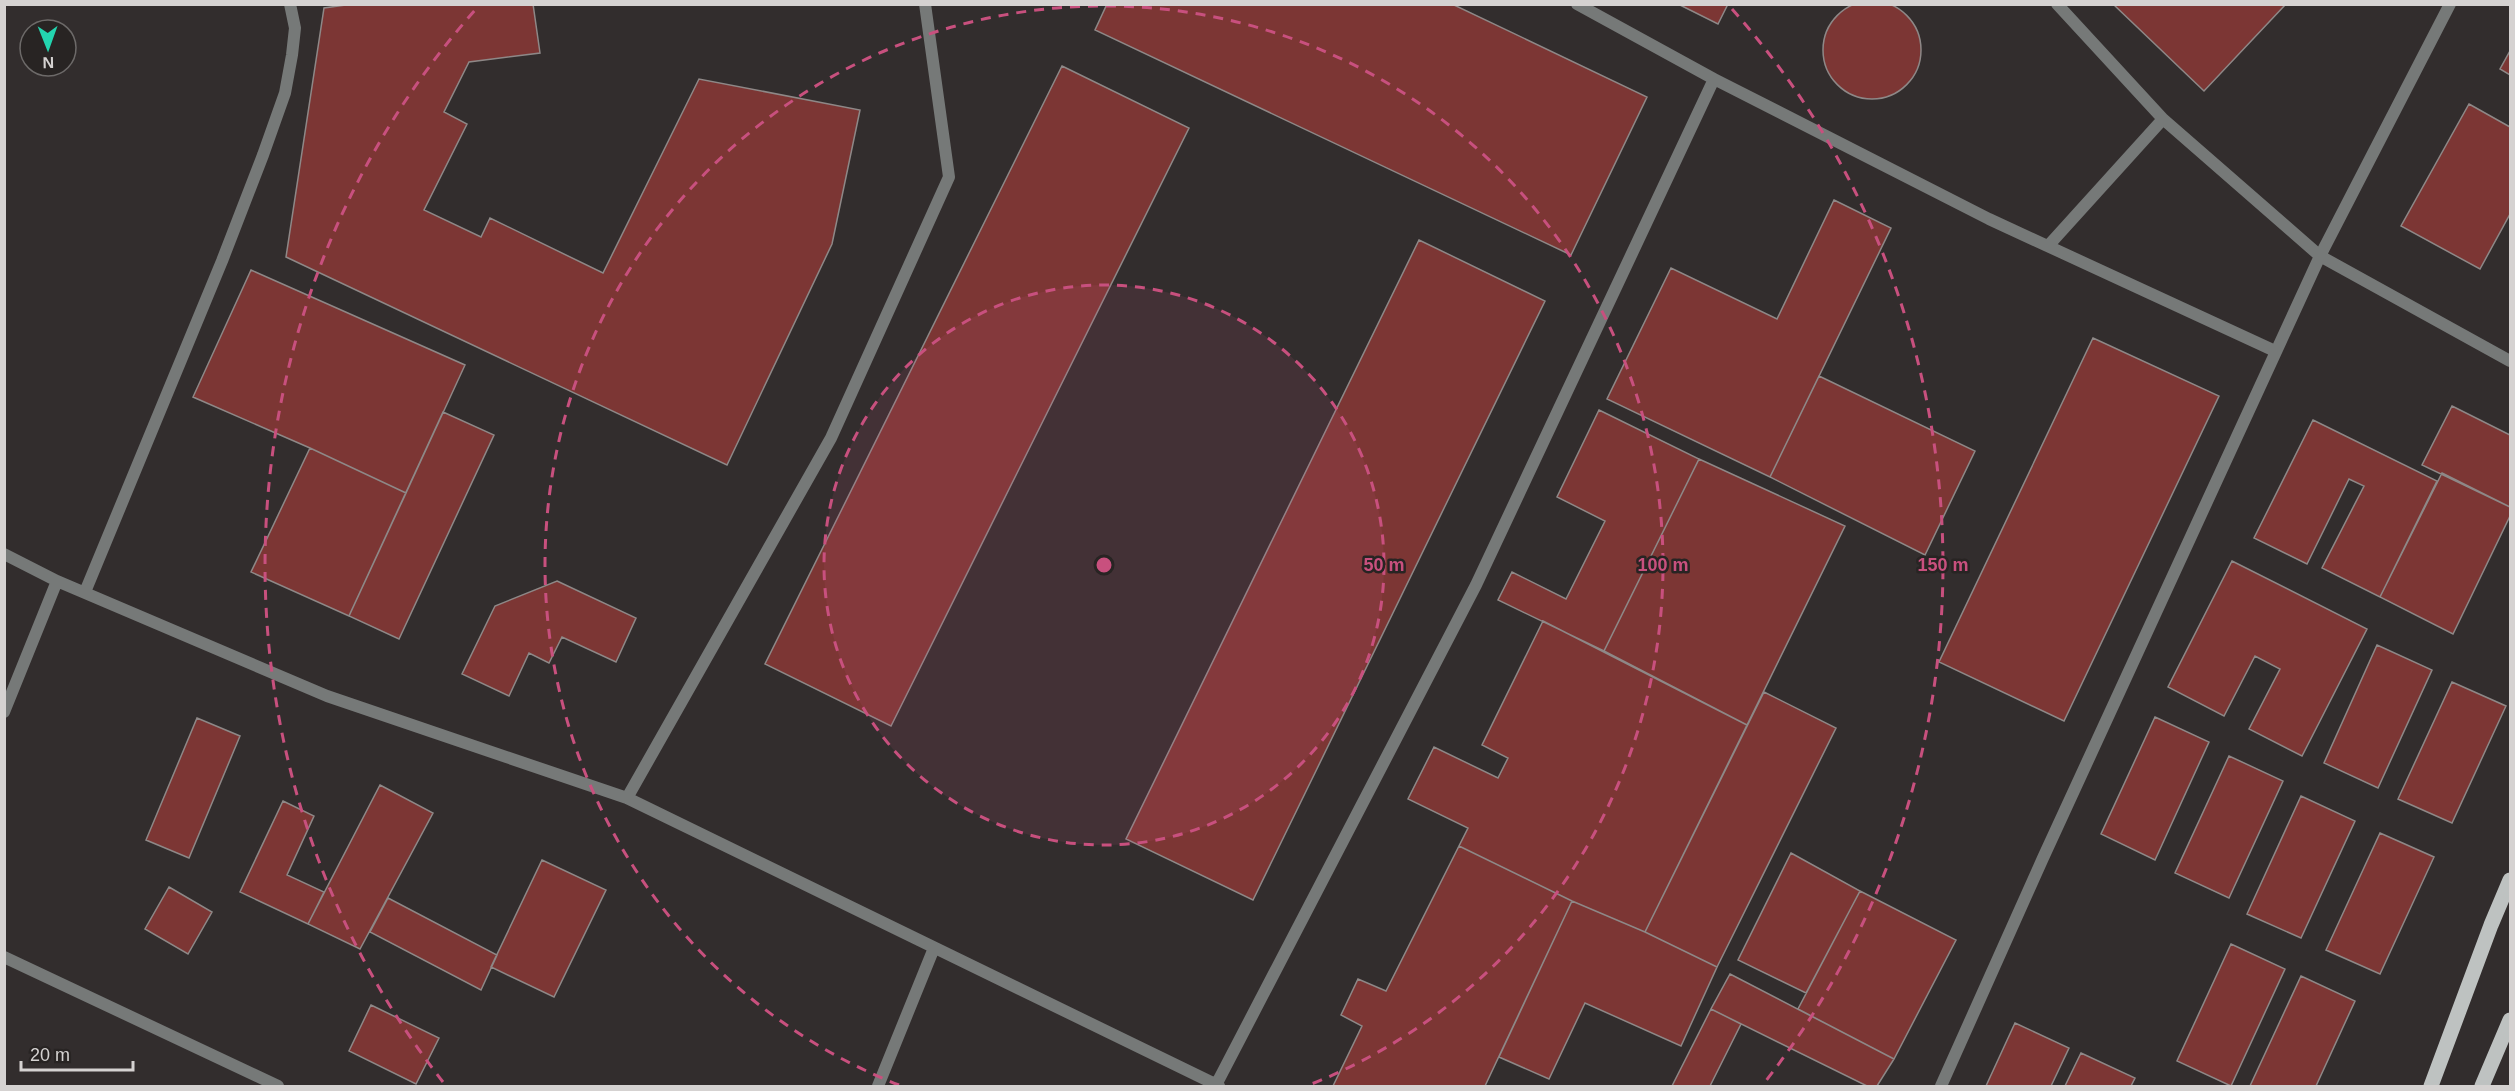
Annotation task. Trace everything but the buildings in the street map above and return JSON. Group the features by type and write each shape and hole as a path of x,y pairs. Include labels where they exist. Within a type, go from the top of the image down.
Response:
{"main road":[{"path":"2431,1086 2491,925 2511,880"},
{"path":"2482,1086 2511,1020"}],"street":[{"path":"85,592 217,272 285,93 295,28 290,4"},
{"path":"627,798 831,438 949,177 925,4"},
{"path":"1578,4 1714,79 1989,219 2275,351"},
{"path":"2057,4 2163,119 2320,256 2511,361"},
{"path":"1941,1086 2275,351 2320,256 2450,4"},
{"path":"4,555 57,581 327,696 627,798 1218,1086 1476,585 1714,79"},
{"path":"2048,246 2163,119"},
{"path":"4,712 57,581"},
{"path":"879,1086 934,948"},
{"path":"4,957 278,1086"}]}
